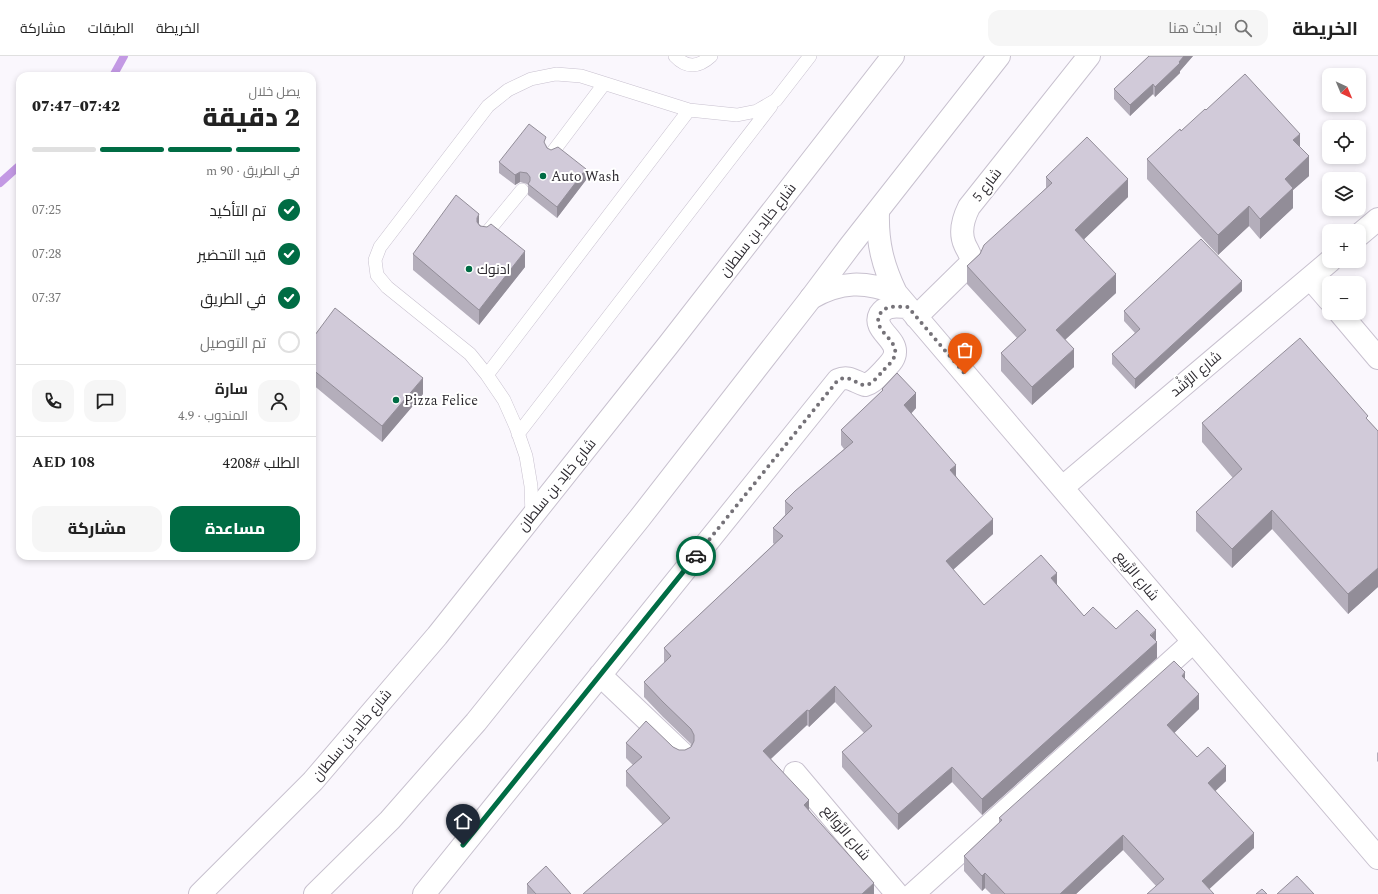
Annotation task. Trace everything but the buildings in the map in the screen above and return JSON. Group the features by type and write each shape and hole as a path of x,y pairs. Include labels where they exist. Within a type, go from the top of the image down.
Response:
{"street":[{"name":"شارع خالِد بن سلطان","path":"200,894 313,781 437,636 670,344 893,56"},
{"path":"315,894 390,820 476,722 640,519 850,246 999,56"},
{"name":"شارع 5","path":"907,306 971,263 971,258 962,238 962,227 965,216 970,207 1089,56"},
{"name":"شارع الرَّبِيع","path":"878,212 881,254 890,281 907,306 1378,858"},
{"path":"1366,229 1378,219"},
{"name":"شارع الرُّشْد","path":"1063,487 1322,268"},
{"path":"1310,278 1322,292"},
{"name":"شارع الرَّبِيع","path":"811,298 838,286 853,284 868,285 882,288 907,306"},
{"path":"424,894 838,380 844,377 849,378 859,384 870,384 893,360 895,346 881,328 878,322 879,316 888,307 907,306"},
{"path":"1346,320 1378,358"},
{"path":"913,894 1193,642"},
{"path":"600,675 682,753"},
{"name":"شارع الرَّوَائِع","path":"795,773 897,894"}],"lane":[{"path":"675,56 680,61 695,65 704,62 711,56"},
{"path":"518,434 810,56"},
{"path":"532,516 531,486 526,456 504,400 487,374 470,354 386,287 377,275 374,260 380,247 488,106 508,90 531,79 556,74 581,76 689,110 737,115 757,111 776,100"},
{"path":"552,153 604,84"},
{"path":"487,374 689,110"},
{"path":"485,235 522,190"}],"waterway":[{"path":"115,72 124,56"},
{"path":"0,183 16,169"}],"way so far":[{"path":"696,556 838,380 844,377 849,378 859,384 870,384 893,360 895,346 878,322 879,316 888,307 908,307 965,374"}],"place":[{"name":"Auto Wash","path":"543,176"},
{"name":"ادنوك","path":"469,269"},
{"name":"Pizza Felice","path":"396,400"}],"route":[{"path":"463,845 696,556"}]}
